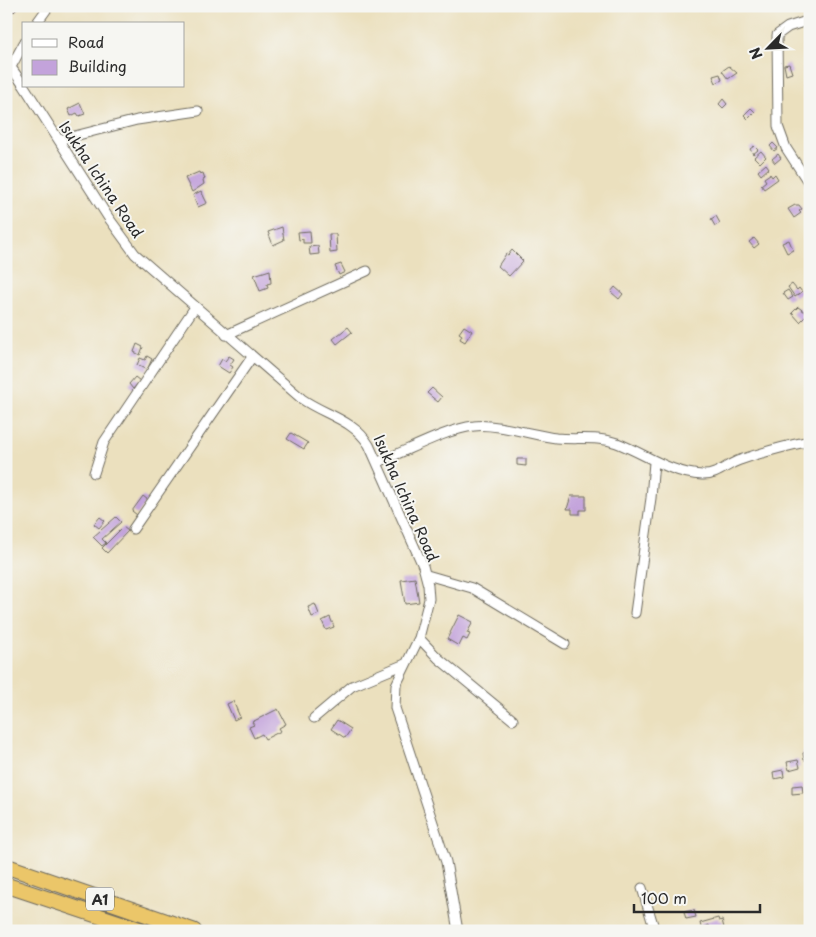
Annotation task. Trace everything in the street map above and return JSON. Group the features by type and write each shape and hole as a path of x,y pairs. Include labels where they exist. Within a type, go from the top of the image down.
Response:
{"highway":[{"name":"A1","path":"6,866 194,931"},
{"name":"A1","path":"6,885 144,931"}],"street":[{"path":"37,22 49,6"},
{"path":"810,20 788,27 777,35 778,126 786,148 810,184"},
{"path":"6,76 8,63 22,46"},
{"name":"Isukha Ichina Road","path":"8,63 22,83"},
{"name":"Isukha Ichina Road","path":"25,88 108,217 136,254 226,335 318,410 354,426 362,434 378,462 427,575 429,599 419,638 396,685 395,708 446,862 458,931"},
{"path":"59,140 137,120 198,111"},
{"path":"226,335 366,270"},
{"path":"94,473 104,442 195,307"},
{"path":"133,529 252,357"},
{"path":"378,462 446,434 475,426 558,438 592,438 608,442 677,471 708,475 737,461 767,450 810,441"},
{"path":"635,613 651,498 654,462"},
{"path":"427,575 472,588 565,644"},
{"path":"419,638 438,658 513,720"},
{"path":"314,718 352,686 405,664"},
{"path":"642,888 655,931"}],"building":[{"path":"6,6 16,6 18,8 14,12"},
{"path":"789,64 792,73 786,75 784,65"},
{"path":"729,66 737,73 728,79 722,71"},
{"path":"720,74 722,80 716,83 713,76"},
{"path":"810,81 810,94 805,84"},
{"path":"723,99 727,104 723,108 719,104"},
{"path":"80,103 85,114 79,116 77,113 71,116 68,109"},
{"path":"751,108 755,112 748,119 744,115"},
{"path":"773,143 778,148 774,151 770,146"},
{"path":"754,146 758,150 753,154 750,149"},
{"path":"761,151 766,157 760,163 754,157"},
{"path":"778,154 781,158 775,163 772,159"},
{"path":"766,164 769,168 761,175 758,171"},
{"path":"199,172 200,174 203,173 204,184 192,192 185,178"},
{"path":"770,174 772,177 775,174 778,179 764,189 761,185 766,181 764,178"},
{"path":"201,191 207,203 198,207 193,195"},
{"path":"799,205 802,209 799,211 801,213 794,218 788,209"},
{"path":"716,216 720,223 715,226 711,219"},
{"path":"282,227 284,240 273,245 268,232"},
{"path":"310,231 311,243 303,243 303,239 299,240 298,232"},
{"path":"329,234 336,234 337,252 330,253"},
{"path":"754,238 759,244 754,248 749,242"},
{"path":"789,240 793,250 787,253 782,243"},
{"path":"318,246 319,254 310,255 309,247"},
{"path":"512,250 523,261 509,276 498,266 506,254 508,255"},
{"path":"341,264 345,272 339,275 335,266"},
{"path":"270,270 271,283 267,284 268,288 260,291 254,275"},
{"path":"792,284 797,290 799,288 802,292 795,297 788,287"},
{"path":"615,287 623,294 619,299 611,292"},
{"path":"788,290 793,297 788,300 783,293"},
{"path":"798,307 808,314 800,322 792,313"},
{"path":"464,326 472,331 465,342 460,339 462,335 459,333"},
{"path":"348,327 352,332 337,344 333,339"},
{"path":"137,344 143,347 140,355 134,352"},
{"path":"147,356 152,359 147,370 137,365 140,358 145,360"},
{"path":"229,356 234,359 230,365 233,367 229,373 218,366 222,359 225,361"},
{"path":"135,377 140,381 133,389 129,384"},
{"path":"432,388 442,397 438,402 427,393"},
{"path":"291,433 308,443 304,449 287,439"},
{"path":"517,459 526,459 526,466 517,465"},
{"path":"143,496 148,500 137,515 132,511"},
{"path":"571,496 586,496 586,510 580,510 580,514 572,514 572,509 567,509"},
{"path":"100,517 105,521 99,528 94,524"},
{"path":"116,517 121,522 102,539 106,543 102,546 93,537"},
{"path":"123,527 128,531 107,553 102,548"},
{"path":"415,578 419,602 405,604 401,580"},
{"path":"315,604 319,614 312,617 308,607"},
{"path":"459,615 473,622 467,633 470,634 467,640 463,638 459,646 447,639"},
{"path":"330,617 334,627 326,630 322,621"},
{"path":"233,701 240,717 234,720 227,704"},
{"path":"278,709 286,724 279,728 281,731 265,739 262,734 254,738 249,727 254,725 252,722"},
{"path":"337,720 351,729 345,738 331,729"},
{"path":"810,751 810,759 804,760 803,753"},
{"path":"798,760 800,767 789,770 787,762"},
{"path":"783,770 784,777 774,779 773,772"},
{"path":"802,785 803,793 792,794 792,786"},
{"path":"694,910 696,917 686,919 684,912"},
{"path":"718,918 719,921 722,920 724,928 721,929 722,931 710,931 709,925 705,927 706,931 702,931 700,923"}]}
